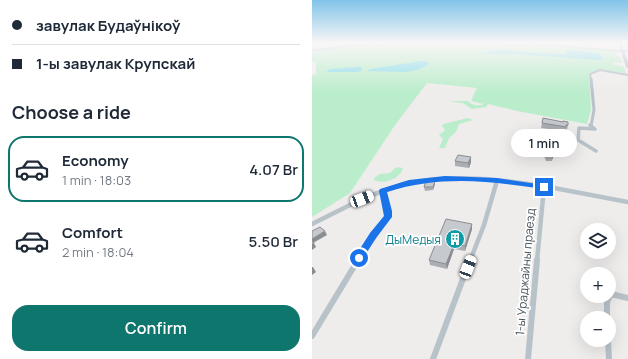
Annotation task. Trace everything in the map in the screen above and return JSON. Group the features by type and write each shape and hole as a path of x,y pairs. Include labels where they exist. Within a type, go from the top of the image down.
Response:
{"street":[{"path":"596,151 578,140 579,128 595,129 590,125 594,110 590,74 600,70 610,73 628,74"},
{"path":"312,224 352,202 409,183 434,179 465,178 497,180 628,202"},
{"path":"433,359 484,225 497,180"},
{"name":"1-ы Ураджайны праезд","path":"528,359 544,187"},
{"path":"312,336 367,246 388,217 383,191"},
{"path":"606,311 607,298 611,294 625,297"},
{"path":"608,347 609,359"}],"green space":[{"path":"312,60 621,60 622,63 613,62 614,65 623,66 626,73 598,70 589,73 591,110 587,124 488,104 486,107 472,109 463,103 449,101 468,101 475,105 484,104 471,101 477,88 427,83 395,125 350,193 312,217 312,75 316,74 316,61 312,62"},
{"path":"468,118 473,120 459,124 456,132 449,138 445,148 439,148 443,139 439,135 445,130 442,126 443,124"},
{"path":"400,167 403,169 401,173 391,180 382,182 374,180 374,178 380,174 390,173 395,168"}],"water":[{"path":"422,61 428,62 429,64 420,69 406,72 367,71 370,69"},
{"path":"362,67 362,70 358,72 326,72 330,69"}],"building":[{"path":"543,118 568,122 568,125 566,125 566,127 542,123"},
{"path":"544,151 550,151 553,158 547,158"},
{"path":"458,155 471,157 468,163 455,161"},
{"path":"426,181 435,181 433,187 424,187"},
{"name":"ДыМедыя","path":"446,219 472,224 465,246 454,244 446,264 429,260"},
{"path":"320,227 325,231 312,239 312,231"}],"place":[{"name":"ДыМедыя","path":"455,239"}],"route":[{"path":"359,258 373,236 388,217 383,191 396,186 425,180 471,178 544,187"}]}
